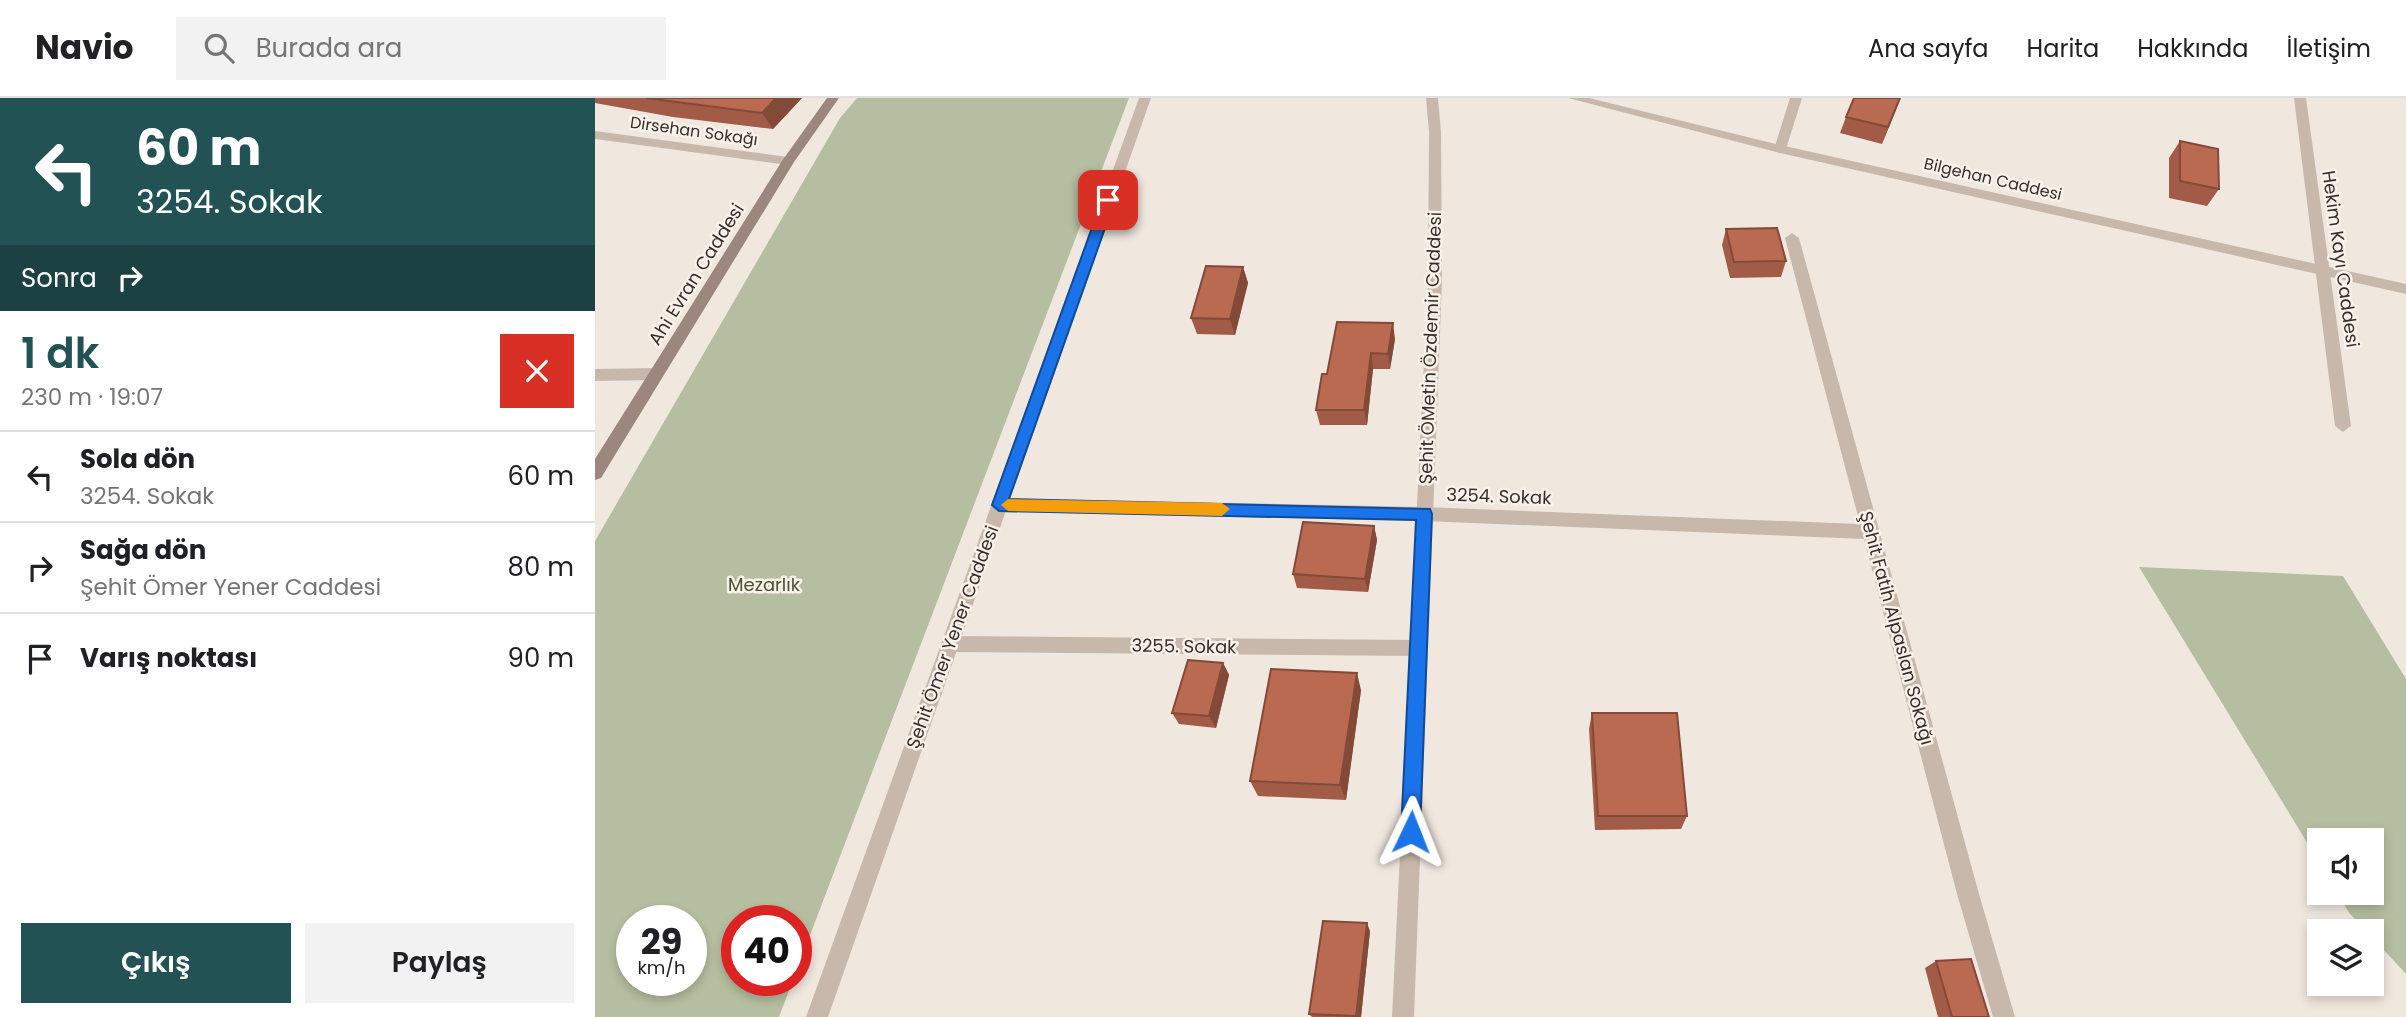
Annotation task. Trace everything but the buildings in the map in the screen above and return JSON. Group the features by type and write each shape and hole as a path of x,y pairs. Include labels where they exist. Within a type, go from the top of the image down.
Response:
{"main road":[{"name":"Ahi Evran Caddesi","path":"595,473 788,161 833,98"}],"street":[{"name":"Şehit Ömer Yener Caddesi","path":"817,1017 1145,98"},
{"name":"Şehit ÖMetin Özdemir Caddesi","path":"1402,1017 1435,280 1435,132 1432,98"},
{"name":"Bilgehan Caddesi","path":"1574,98 1780,149 2406,289"},
{"path":"1780,149 1795,98"},
{"name":"Hekim Kayı Caddesi","path":"2300,98 2343,426"},
{"name":"Dirsehan Sokağı","path":"595,135 788,161"},
{"name":"Şehit Fatih Alpaslan Sokağı","path":"1792,238 2004,1017"},
{"path":"595,375 656,374"},
{"name":"3254. Sokak","path":"999,505 1424,514 1871,533"},
{"name":"3255. Sokak","path":"950,644 1418,648"}],"green space":[{"name":"Mezarlık","path":"857,98 1129,98 812,930 812,905 721,905 721,996 787,996 779,1017 595,1017 595,541 840,118"},
{"path":"2139,567 2343,576 2406,679 2406,974 2384,950 2384,919 2355,919 2344,905 2384,905 2384,828 2307,828 2307,842"}],"slow traffic":[{"path":"1008,505 1222,509"}],"route":[{"path":"1108,200 999,505 1424,514 1411,832"}]}
